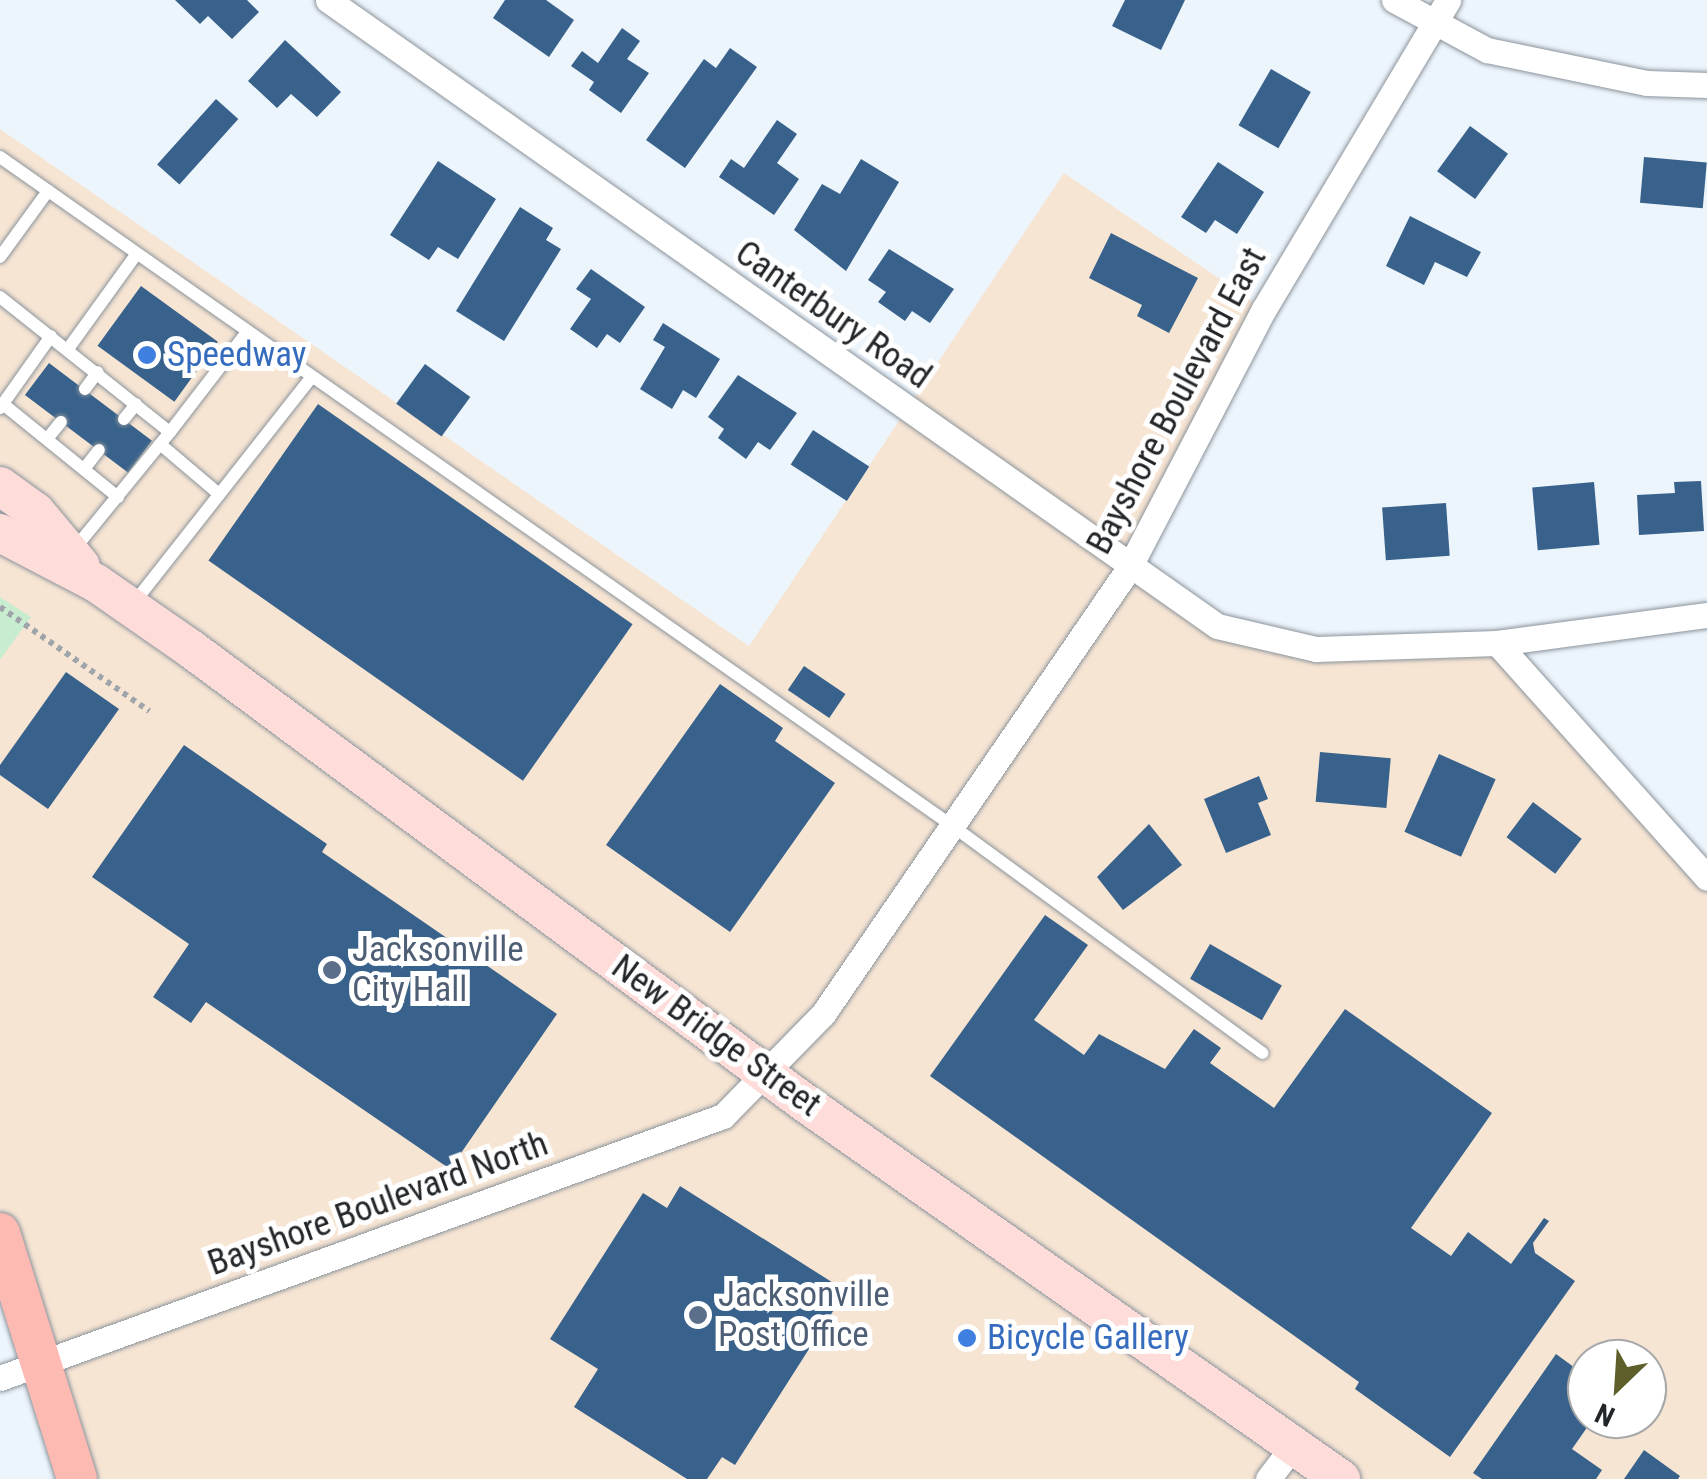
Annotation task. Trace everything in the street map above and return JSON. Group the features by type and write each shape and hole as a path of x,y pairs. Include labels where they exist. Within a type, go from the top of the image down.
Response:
{"main road":[{"name":"New Bridge Street","path":"0,486 36,512 96,583"},
{"name":"New Bridge Street","path":"0,533 96,583 766,1074 1341,1479"},
{"path":"0,1233 45,1363 77,1479"}],"street":[{"name":"Canterbury Road","path":"328,0 1128,568 1216,626 1316,649 1497,643 1707,616"},
{"path":"1394,0 1440,9 1488,50 1647,83 1707,84"},
{"name":"Bayshore Boulevard East","path":"766,1074 824,1014 1128,568 1264,309 1440,9"},
{"path":"1497,643 1707,878"},
{"name":"Bayshore Boulevard North","path":"0,1378 723,1116 766,1074"},
{"path":"1268,1479 1294,1445"}],"lane":[{"path":"0,158 951,825 1263,1053"},
{"path":"0,256 48,192"},
{"path":"68,350 136,256"},
{"path":"0,297 170,432"},
{"path":"70,554 246,332"},
{"path":"51,336 1,406 118,497"},
{"path":"85,390 98,372"},
{"path":"130,607 310,378"},
{"path":"124,419 136,404"},
{"path":"47,439 61,422"},
{"path":"160,444 219,494"},
{"path":"84,469 99,450"}],"path":[{"path":"0,607 149,711"}],"shaded area":[{"path":"0,129 749,646 1064,173 1264,309 1129,568 1217,626 1315,649 1497,643 1707,878 1707,1479 77,1479 0,1233"}],"green space":[{"path":"0,597 31,617 0,660"}],"building":[{"path":"175,0 247,0 259,12 232,39 208,16 200,24"},
{"path":"505,0 546,0 574,20 549,57 493,18"},
{"path":"1125,0 1185,0 1161,50 1112,26"},
{"path":"622,28 640,41 627,59 649,73 621,113 589,90 594,82 571,66 582,51 598,63"},
{"path":"285,40 341,92 317,117 291,94 277,108 248,81"},
{"path":"730,48 757,67 685,168 646,140 704,59 716,68"},
{"path":"1271,69 1311,92 1278,148 1238,125"},
{"path":"216,99 238,119 179,184 157,164"},
{"path":"777,120 797,134 777,163 799,179 774,215 719,177 731,159 744,168"},
{"path":"1470,126 1508,154 1475,199 1437,171"},
{"path":"1644,157 1707,162 1703,208 1640,203"},
{"path":"861,159 899,182 846,271 794,230 822,184 840,194"},
{"path":"438,161 496,199 458,259 438,247 429,260 390,235"},
{"path":"1218,162 1264,192 1237,234 1215,220 1206,233 1181,217"},
{"path":"520,207 553,228 546,240 561,249 504,341 456,311"},
{"path":"1410,216 1481,252 1467,277 1435,262 1424,285 1386,266"},
{"path":"1111,233 1198,278 1169,333 1137,316 1142,305 1089,278"},
{"path":"889,249 954,289 930,323 912,311 905,321 878,302 886,292 868,280"},
{"path":"591,269 645,307 620,343 607,334 597,348 570,329 591,299 576,289"},
{"path":"141,286 218,342 174,402 98,346"},
{"path":"663,323 720,359 696,398 683,390 672,409 640,389 665,347 653,340"},
{"path":"49,363 152,441 128,473 25,395"},
{"path":"425,364 470,397 442,437 396,404"},
{"path":"738,375 797,413 770,450 758,442 746,459 718,438 724,429 708,417"},
{"path":"318,404 633,624 523,781 208,560"},
{"path":"813,430 869,466 847,501 791,464"},
{"path":"1701,481 1704,531 1639,535 1637,495 1675,493 1674,482"},
{"path":"1594,482 1599,545 1538,550 1532,487"},
{"path":"1446,503 1450,556 1386,560 1382,507"},
{"path":"804,666 845,694 829,718 788,690"},
{"path":"66,672 119,709 48,809 0,775 0,765"},
{"path":"720,684 783,728 775,741 835,783 730,932 606,845"},
{"name":"Jacksonville City Hall","path":"184,745 327,844 322,852 557,1014 450,1169 206,1002 191,1023 153,997 189,944 92,877"},
{"path":"1320,752 1391,758 1386,808 1316,802"},
{"path":"1439,754 1496,779 1461,857 1404,832"},
{"path":"1259,776 1268,799 1258,803 1271,835 1226,853 1204,799"},
{"path":"1533,802 1582,839 1555,874 1507,837"},
{"path":"1149,824 1182,865 1123,910 1097,877"},
{"path":"1045,915 1088,945 1034,1020 1084,1055 1099,1034 1165,1069 1194,1029 1221,1048 1210,1063 1274,1108 1345,1009 1492,1113 1411,1228 1451,1256 1468,1232 1511,1264 1544,1218 1549,1221 1533,1243 1535,1253 1575,1281 1450,1457 1355,1389 1359,1382 930,1076"},
{"path":"1210,944 1282,985 1262,1020 1190,979"},
{"name":"Jacksonville Post Office","path":"680,1186 846,1291 735,1465 722,1457 707,1479 687,1479 574,1407 598,1369 550,1339 643,1193 667,1208"},
{"path":"1556,1354 1567,1362 1567,1439 1579,1439 1572,1449 1602,1470 1596,1479 1482,1479 1473,1473"},
{"path":"1644,1450 1680,1476 1678,1479 1624,1479"}],"place":[{"name":"Speedway","path":"147,355"},
{"name":"Jacksonville City Hall","path":"332,970"},
{"name":"Jacksonville Post Office","path":"698,1315"},
{"name":"Bicycle Gallery","path":"967,1338"}]}
